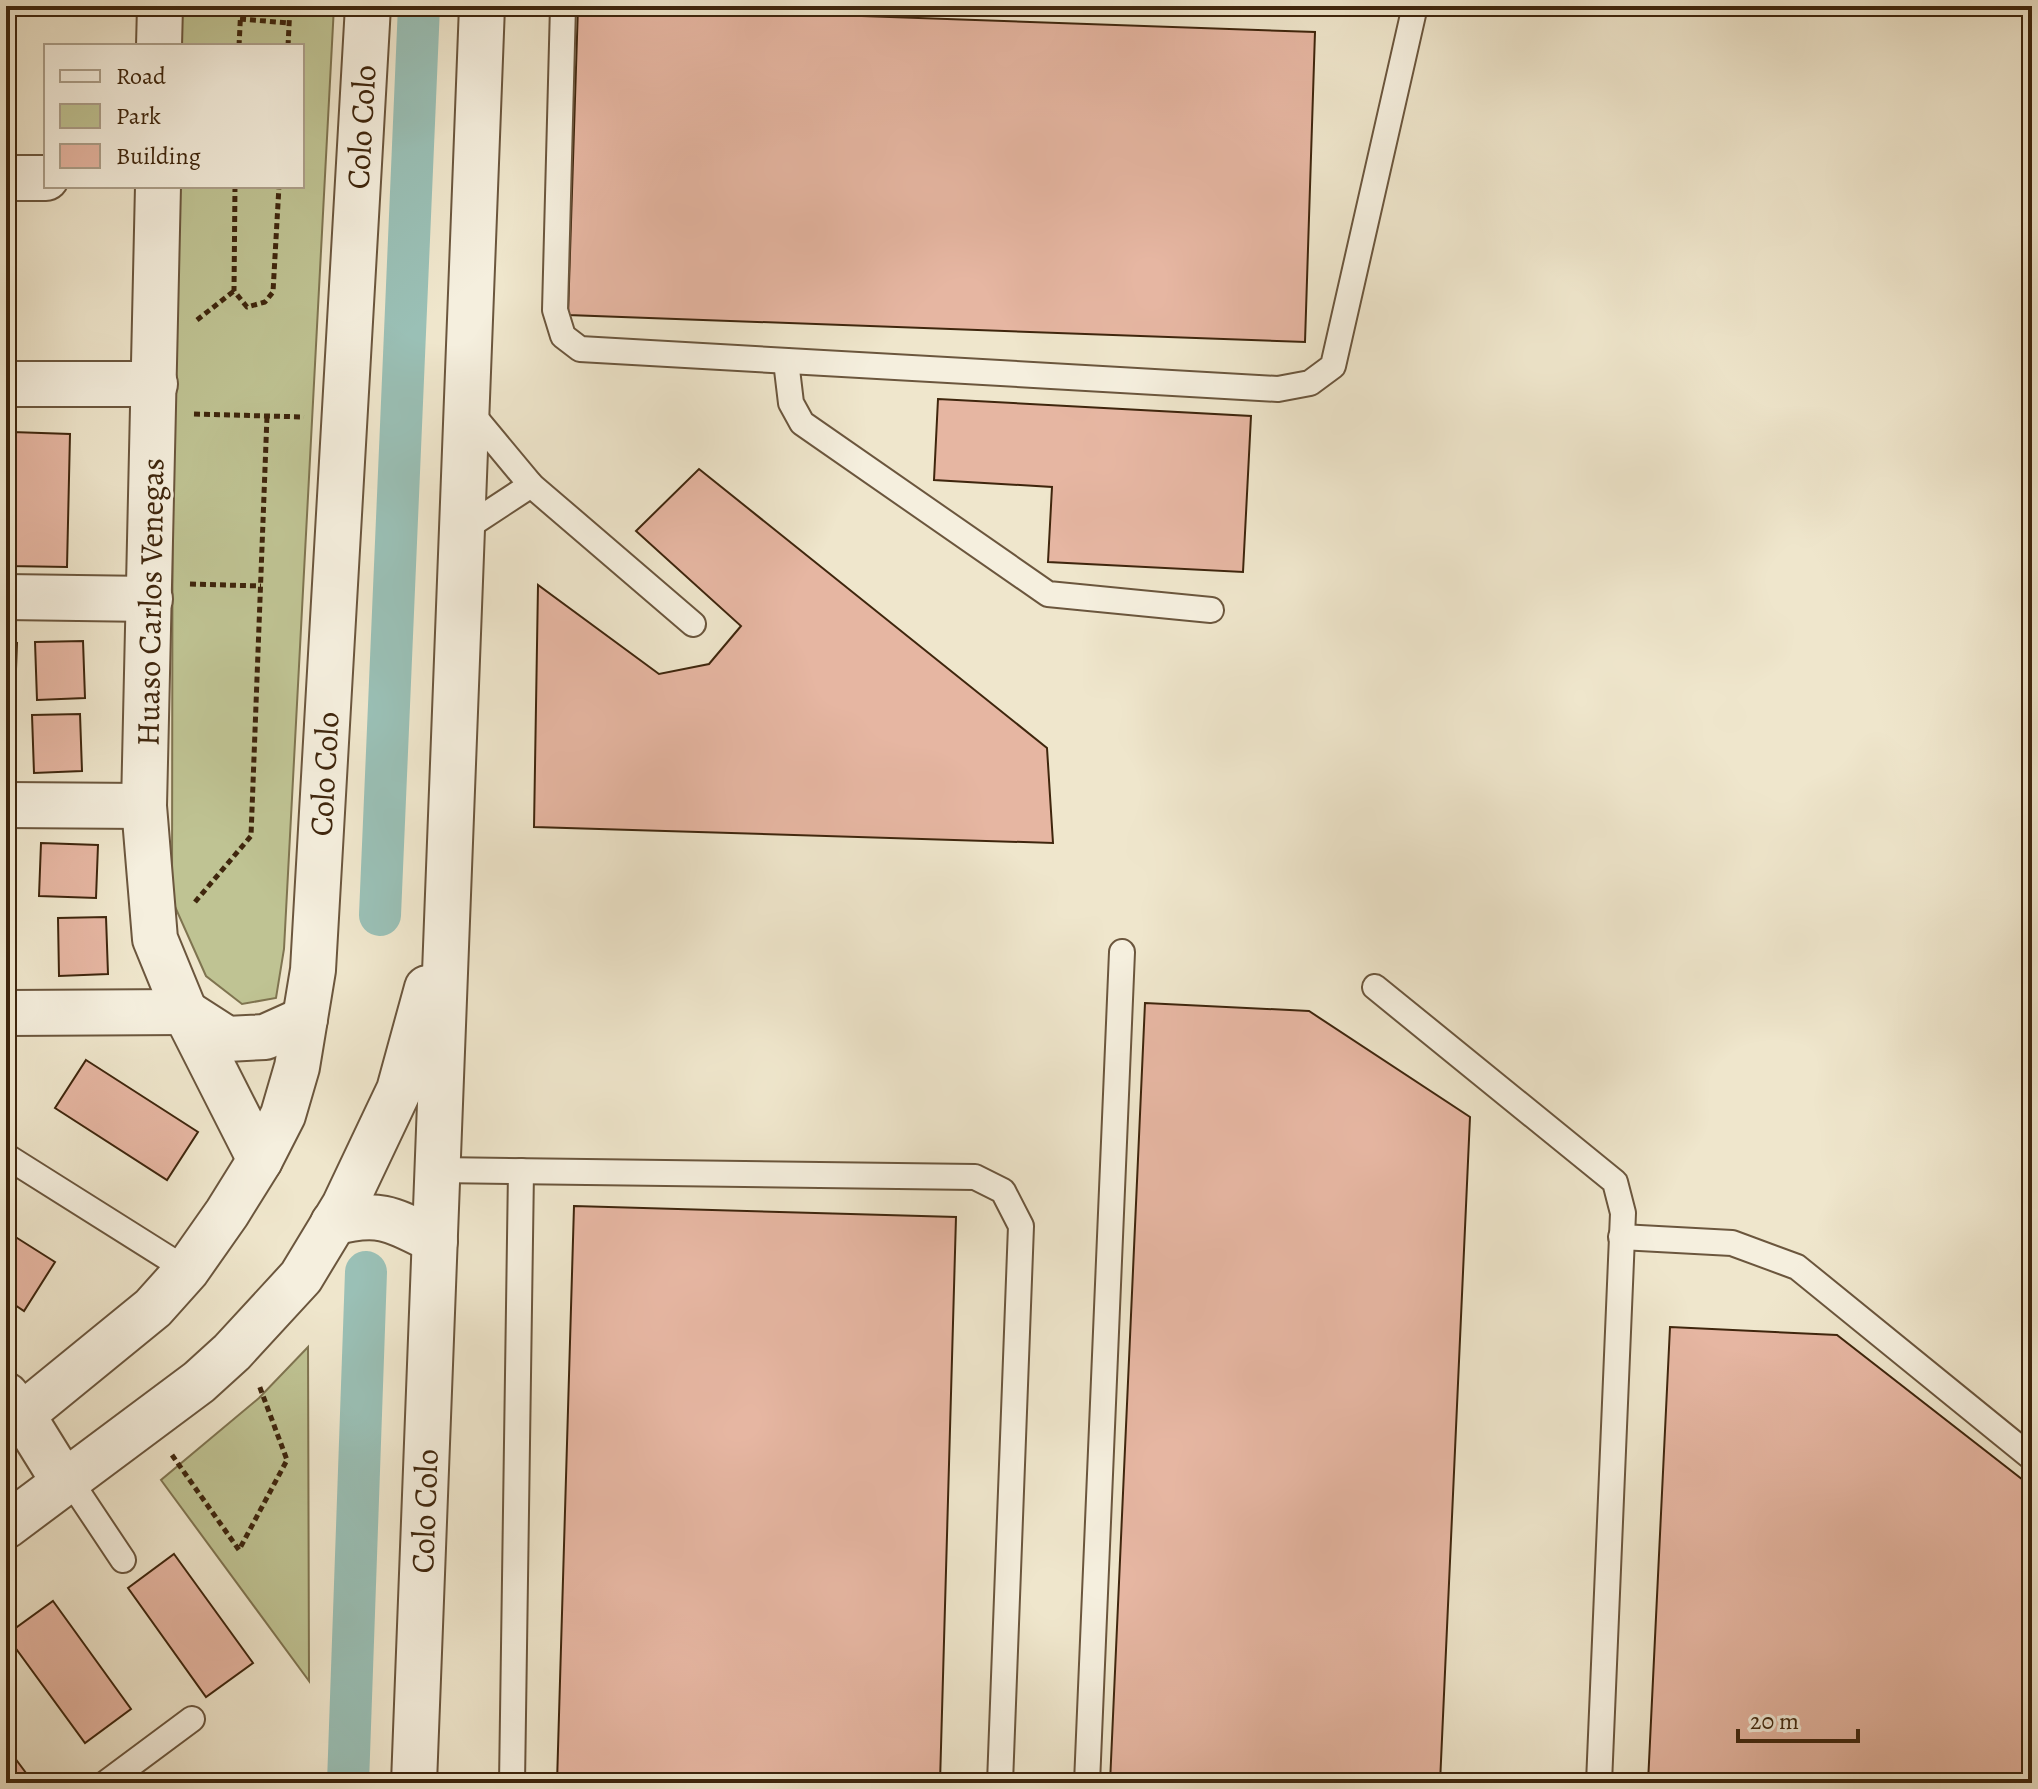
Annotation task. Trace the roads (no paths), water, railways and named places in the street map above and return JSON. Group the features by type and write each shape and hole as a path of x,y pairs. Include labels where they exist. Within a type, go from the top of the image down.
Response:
{"street":[{"path":"159,44 160,6"},
{"name":"Colo Colo","path":"12,1413 153,1308 187,1270 260,1160 283,1115 297,1067 313,970 368,6"},
{"name":"Colo Colo","path":"414,1783 482,6"},
{"path":"6,178 44,178"},
{"name":"Huaso Carlos Venegas","path":"158,188 144,806 149,880 158,946 185,1012 260,1160"},
{"path":"6,384 154,398"},
{"path":"6,597 150,591"},
{"path":"6,805 144,806"},
{"name":"Colo Colo","path":"6,1526 199,1382 232,1352 301,1277 333,1223 399,1090 447,912"},
{"path":"6,1013 185,1012 227,1039 265,1037 305,1019"},
{"path":"333,1223 360,1216 394,1220 435,1241"},
{"path":"12,1413 67,1480"}],"lane":[{"path":"563,6 555,310 563,336 580,349 1278,389 1310,383 1333,366 1415,6"},
{"path":"786,361 791,403 802,423 1048,594 1211,610"},
{"path":"466,407 531,485 693,624"},
{"path":"461,531 531,485"},
{"path":"1087,1783 1122,952"},
{"path":"1375,987 1615,1182 1623,1213 1599,1783"},
{"path":"6,1156 187,1270"},
{"path":"438,1170 975,1177 1003,1191 1021,1226 1000,1783"},
{"path":"512,1783 521,1171"},
{"path":"1621,1237 1732,1243 1797,1267 2032,1458"},
{"path":"67,1480 123,1560"},
{"path":"106,1783 192,1719"}],"waterway":[{"path":"380,915 419,6"},
{"path":"348,1783 366,1272"}]}
